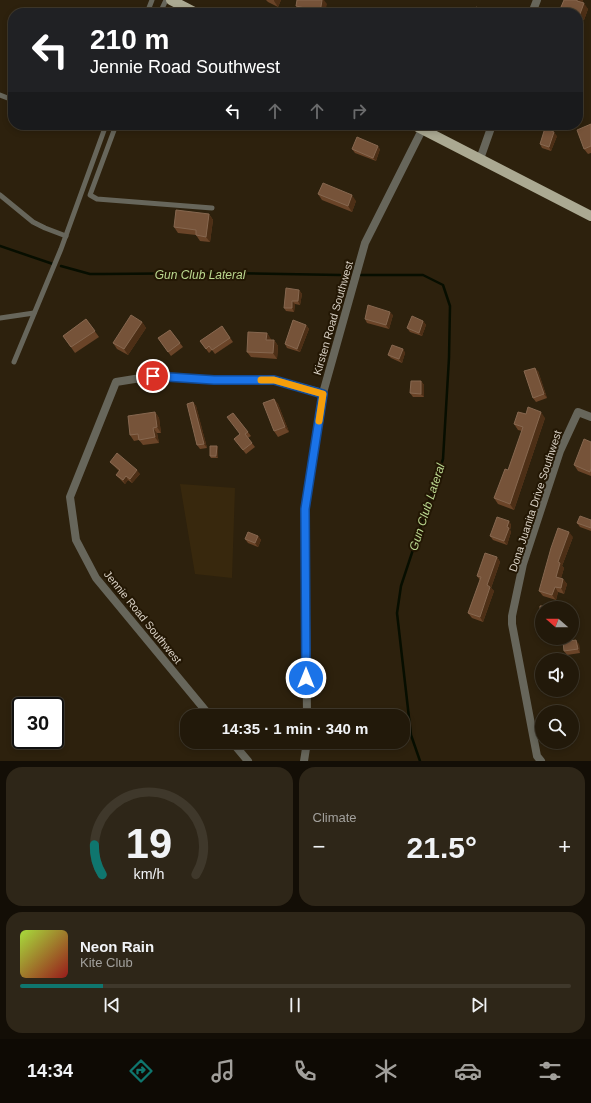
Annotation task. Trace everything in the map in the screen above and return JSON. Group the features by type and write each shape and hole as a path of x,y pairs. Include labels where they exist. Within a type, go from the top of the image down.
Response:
{"main road":[{"path":"171,0 186,8"},
{"path":"424,130 591,216"}],"street":[{"name":"Kirsten Road Southwest","path":"307,709 305,509 323,394 365,243 417,130"},
{"path":"480,159 490,130"},
{"name":"Jennie Road Southwest","path":"204,709 96,578 76,540 70,497 116,382 153,376 214,380 274,380 323,394"},
{"name":"Dona Juanita Drive Southwest","path":"541,761 537,756 512,624 512,616 526,556 560,451 578,412 591,417"},
{"path":"238,749 248,761"},
{"path":"304,761 306,749"}],"lane":[{"path":"14,362 66,236 105,130"},
{"path":"114,130 90,195 98,199 212,208"},
{"path":"0,195 33,222 66,236"},
{"path":"0,318 34,313"}],"shaded area":[{"path":"180,484 235,488 232,578 195,574"}],"building":[{"path":"297,0 322,0 321,8 305,8 296,6"},
{"path":"564,0 577,0 584,3 582,8 561,7"},
{"path":"591,124 591,146 584,149 577,130 583,130 583,127"},
{"path":"544,130 554,132 549,147 540,144"},
{"path":"357,137 378,146 373,158 352,149"},
{"path":"323,183 352,195 348,206 318,194"},
{"path":"176,210 209,214 206,237 196,235 196,230 174,227"},
{"path":"286,288 299,290 298,301 292,301 292,308 284,308"},
{"path":"368,305 390,312 386,325 365,319"},
{"path":"131,315 142,322 124,349 113,343"},
{"path":"412,316 423,321 419,333 407,328"},
{"path":"86,319 95,331 71,347 63,336"},
{"path":"293,320 306,325 297,349 285,344"},
{"path":"222,326 230,338 212,350 209,346 206,349 200,341"},
{"path":"170,330 180,343 168,352 158,338"},
{"path":"248,332 267,333 266,340 274,340 273,353 247,352"},
{"path":"392,345 403,349 399,359 388,355"},
{"path":"535,368 544,394 533,398 524,371"},
{"path":"411,381 421,381 421,394 410,393"},
{"path":"274,399 285,427 274,431 263,403"},
{"path":"193,402 204,444 197,445 187,404"},
{"path":"528,407 541,412 510,504 494,498 505,469 508,470 523,427 514,424 518,412 526,414"},
{"path":"155,412 157,427 153,428 155,437 139,440 138,434 130,435 128,416"},
{"path":"233,413 248,432 245,434 252,443 243,450 234,439 240,434 227,417"},
{"path":"584,439 591,442 590,472 574,465"},
{"path":"210,446 217,446 216,456 210,456"},
{"path":"117,453 137,470 130,479 126,476 123,480 116,475 120,470 110,462"},
{"path":"580,516 591,520 591,528 577,523"},
{"path":"497,517 509,521 507,527 509,528 504,541 490,536"},
{"path":"558,528 569,532 558,562 560,563 556,577 563,579 561,588 555,587 552,595 539,591"},
{"path":"248,532 258,536 255,543 245,539"},
{"path":"485,553 497,557 487,585 490,587 480,617 468,613 481,577 477,576"},
{"path":"563,645 577,645 578,649 564,651"}],"waterway":[{"name":"Gun Club Lateral","path":"0,246 53,264"},
{"name":"Gun Club Lateral","path":"61,266 90,274 219,273 340,275"},
{"name":"Gun Club Lateral","path":"361,275 423,275 443,285 450,306 449,358 443,459 401,586 397,613 411,735 420,761"}],"slow traffic":[{"path":"261,380 274,380 323,394 319,421"}],"route":[{"path":"153,376 214,380 274,380 323,394 305,509 306,678"}]}
